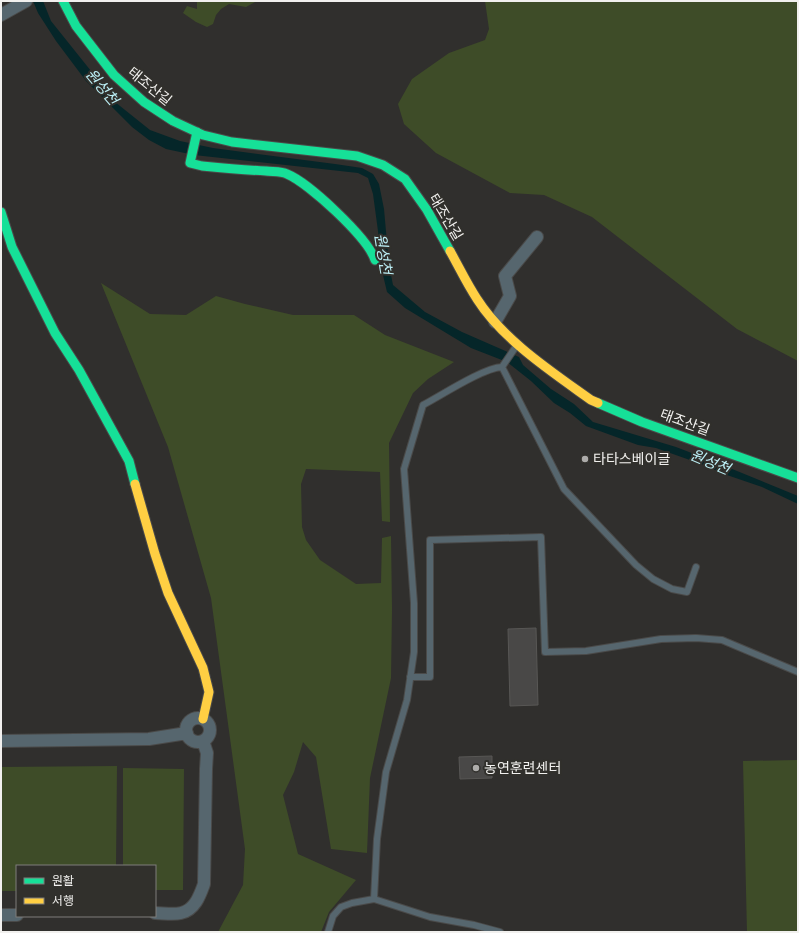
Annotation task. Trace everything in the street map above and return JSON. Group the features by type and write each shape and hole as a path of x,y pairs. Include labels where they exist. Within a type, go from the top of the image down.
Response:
{"street":[{"path":"1,15 26,1"},
{"name":"태조산길","path":"63,1 76,26 114,75 144,102 196,137 357,156 382,165 404,179 428,210 477,300 516,347 591,400 642,422 798,478"},
{"path":"196,137 190,163 202,166 286,173 306,186 337,213 359,235 373,254 375,260"},
{"path":"1,212 12,247 55,333 79,370 129,461 155,554 168,593 203,668 209,692 202,719"},
{"path":"495,322 510,296 505,276 536,237"},
{"path":"199,718 202,719 210,728 208,736 203,741 196,742 192,740 187,733 187,727 191,720 199,718"},
{"path":"1,741 149,739 187,733"},
{"path":"156,913 182,913 195,904 201,894 204,884 207,753 203,741"},
{"path":"1,915 16,915"}],"lane":[{"path":"374,899 377,839 386,772 407,700 414,652 414,603 404,469 423,405 494,367 503,365 516,347"},
{"path":"503,365 564,489 597,525 636,565 653,579 672,589 687,592 696,567"},
{"path":"410,677 430,677 430,540 541,538 545,652 586,651 661,639 696,638 722,640 798,672"},
{"path":"328,932 333,916 341,907 352,903 374,899 430,917 474,925 500,932"}],"green space":[{"path":"197,1 257,1 246,7 229,4 221,9 216,15 213,24 207,27 196,22 183,13 187,6 197,9"},
{"path":"485,1 798,1 798,361 737,329 592,217 544,195 510,193 436,153 404,124 398,104 412,79 449,53 485,40 489,29"},
{"path":"101,283 150,314 186,315 216,296 293,315 354,315 385,335 454,362 428,379 413,393 389,443 390,522 382,521 380,472 306,469 301,484 302,527 306,540 320,560 356,584 381,583 382,538 391,536 391,678 370,778 367,853 331,849 316,757 303,742 294,772 283,795 298,854 356,880 329,912 321,932 218,932 243,885 245,849 211,598 168,447"},
{"path":"798,760 798,932 747,932 743,761"},
{"path":"117,766 116,865 16,865 16,891 1,891 1,767"},
{"path":"123,768 184,769 183,890 156,890 156,865 123,865"}],"water":[{"name":"원성천","path":"33,1 43,1 51,21 91,71 110,98 150,130 180,141 213,148 362,168 373,174 379,184 384,209 389,265 393,285 425,312 462,332 519,357 523,365 551,389 574,404 593,422 676,447 715,462 798,496 798,504 762,487 724,474 704,465 656,448 638,445 586,426 570,413 554,403 531,381 507,362 471,348 405,308 387,292 383,275 373,194 368,178 358,173 194,155 166,149 149,140 132,127 86,81 56,41 38,13"}],"building":[{"path":"536,628 538,705 510,706 508,629"},
{"name":"농연훈련센터","path":"492,756 492,778 460,779 459,757"}],"traffic: fast":[{"path":"63,1 76,26 114,75 144,102 173,121 203,135 232,142 357,156 383,165 405,179 427,210 450,251"},
{"path":"197,132 190,163 202,166 279,172 285,173 297,179 323,199 350,225 370,250 375,260"},
{"path":"1,212 12,247 55,333 79,370 129,461 135,484"},
{"path":"598,403 642,422 798,478"}],"traffic: slow":[{"path":"450,251 477,299 500,328 514,342 545,367 591,400 598,403"},
{"path":"135,484 168,593 203,668 209,692 203,719"}],"place":[{"name":"타타스베이글","path":"585,459"},
{"name":"농연훈련센터","path":"476,768"}]}
